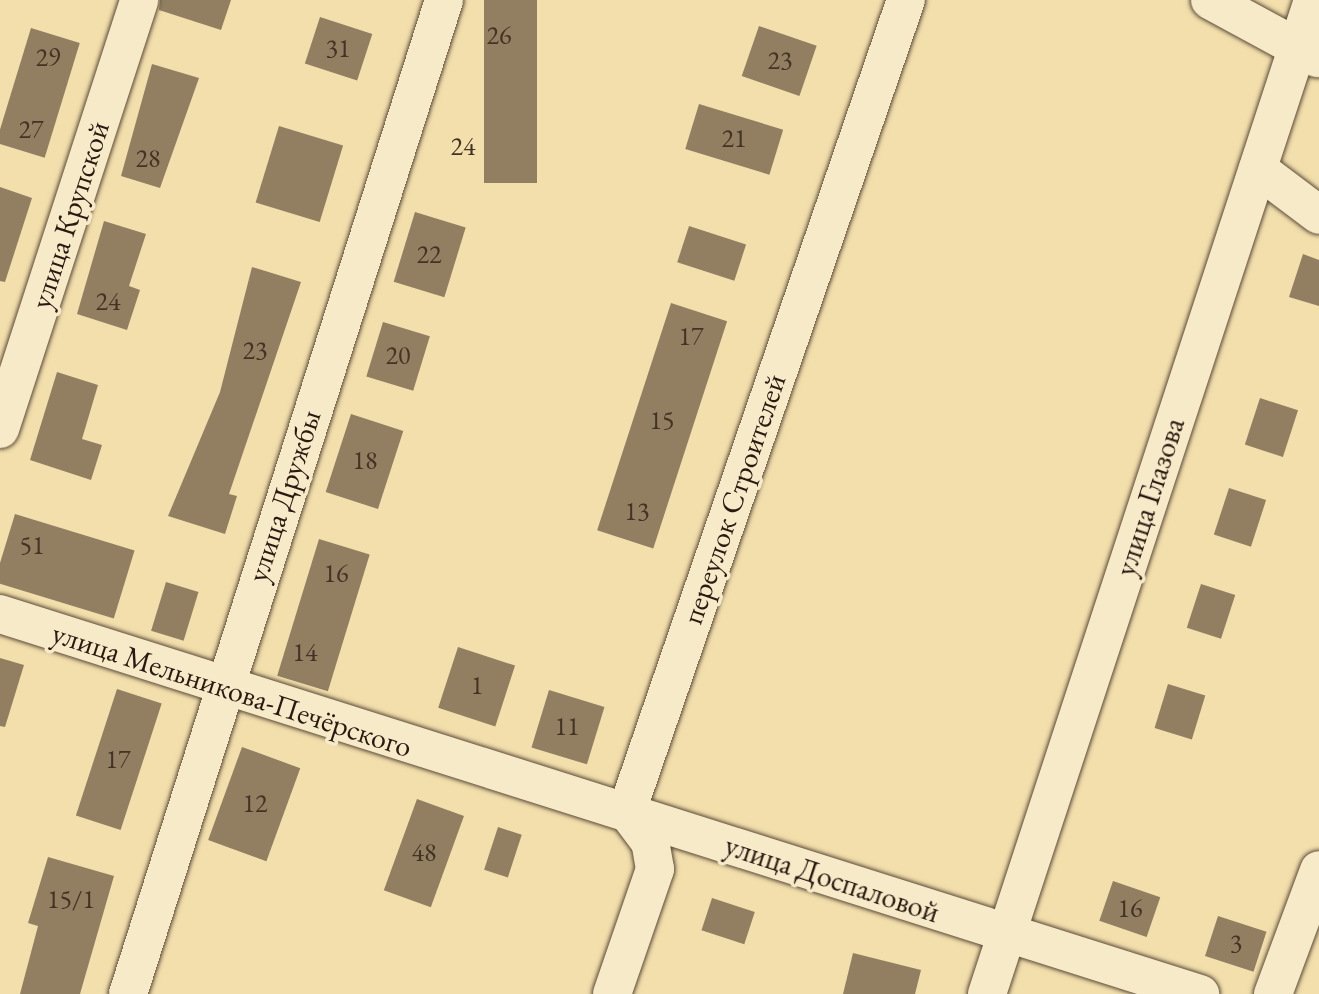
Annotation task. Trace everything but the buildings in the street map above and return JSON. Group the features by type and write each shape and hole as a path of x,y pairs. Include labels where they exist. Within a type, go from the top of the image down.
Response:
{"street":[{"name":"улица Крупской","path":"0,429 139,0"},
{"name":"улица Дружбы","path":"128,994 222,687 444,0"},
{"name":"переулок Строителей","path":"627,811 906,0"},
{"path":"1210,0 1309,53"},
{"name":"улица Глазова","path":"987,994 1258,169 1309,53 1313,0"},
{"path":"1258,169 1319,215"},
{"name":"улица Мельникова-Печёрского","path":"0,614 463,766"},
{"name":"улица Доспаловой","path":"463,766 627,811 1006,936 1200,994"},
{"path":"612,994 655,869 650,842 627,811"},
{"path":"1273,994 1319,870"}]}
